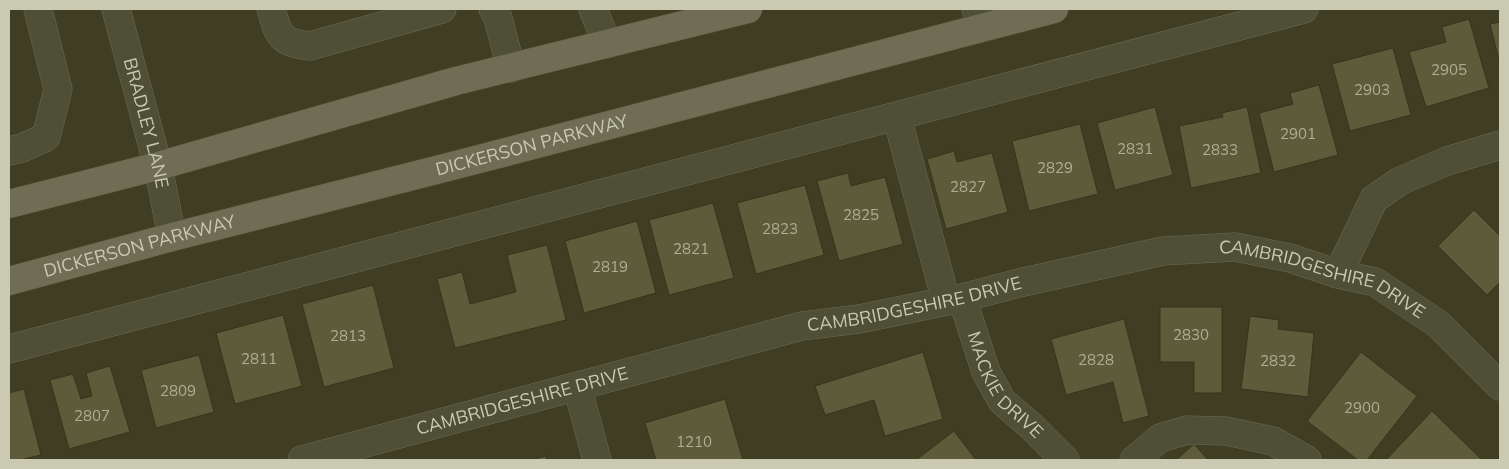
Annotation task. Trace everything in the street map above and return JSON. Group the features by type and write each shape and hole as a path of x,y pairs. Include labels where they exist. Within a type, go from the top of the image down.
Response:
{"main road":[{"path":"9,204 158,166 456,81 748,9"},
{"name":"DICKERSON PARKWAY","path":"9,282 172,237 447,168 684,104 979,18 1054,9"}],"street":[{"path":"9,151 46,137 58,89 38,9"},
{"name":"BRADLEY LANE","path":"116,9 158,166 172,237"},
{"path":"271,9 278,32 284,39 291,43 310,46 442,9"},
{"path":"493,9 498,18 511,68"},
{"path":"593,9 607,44"},
{"path":"9,350 1304,9"},
{"name":"MACKIE DRIVE","path":"897,117 954,300 986,372 1002,401 1031,426 1064,460"},
{"path":"1338,274 1374,198 1400,181 1447,161 1500,146"},
{"name":"CAMBRIDGESHIRE DRIVE","path":"302,460 802,326 859,318 954,300 1019,283 1163,252 1235,247 1290,258 1338,274 1375,282 1438,324 1500,386"},
{"path":"577,386 598,460"},
{"path":"1134,460 1160,438 1187,430 1226,431 1273,441 1308,460"}],"building":[{"path":"1469,19 1489,88 1426,107 1409,52 1446,42 1442,27"},
{"path":"1500,22 1500,64 1490,24"},
{"path":"1393,48 1411,115 1350,131 1332,64"},
{"path":"1319,85 1338,155 1274,172 1259,113 1293,104 1290,93"},
{"path":"1155,107 1173,175 1115,190 1097,123"},
{"path":"1247,107 1261,173 1191,188 1179,126 1223,117 1222,113"},
{"path":"1080,124 1098,194 1029,211 1012,141"},
{"path":"954,151 957,162 992,153 1008,212 946,229 927,159"},
{"path":"848,173 851,186 885,177 903,244 839,261 817,181"},
{"path":"805,185 824,255 756,274 737,203"},
{"path":"713,203 734,278 669,295 649,220"},
{"path":"1474,210 1500,236 1500,282 1487,295 1438,246"},
{"path":"637,221 656,293 584,313 565,241"},
{"path":"547,245 566,320 455,348 437,279 462,272 470,304 516,292 507,255"},
{"path":"373,285 394,368 324,387 302,304"},
{"path":"1160,307 1222,307 1222,393 1194,393 1194,362 1160,362"},
{"path":"283,315 302,386 235,404 216,333"},
{"path":"1250,316 1279,320 1278,329 1314,333 1308,397 1241,389"},
{"path":"1124,319 1149,416 1123,423 1113,382 1066,395 1051,339"},
{"path":"923,352 943,419 885,436 874,400 825,415 815,386"},
{"path":"1361,352 1417,396 1367,460 1358,460 1307,421"},
{"path":"199,355 214,412 156,428 141,370"},
{"path":"110,366 130,432 69,449 50,380 73,374 81,399 92,396 86,373"},
{"path":"24,389 41,455 20,460 9,460 9,393"},
{"path":"725,399 743,460 656,460 645,423"},
{"path":"1432,411 1481,459 1386,460"},
{"path":"954,431 976,460 916,460"},
{"path":"1194,444 1208,460 1176,460"},
{"path":"546,456 547,460 530,460"}]}
